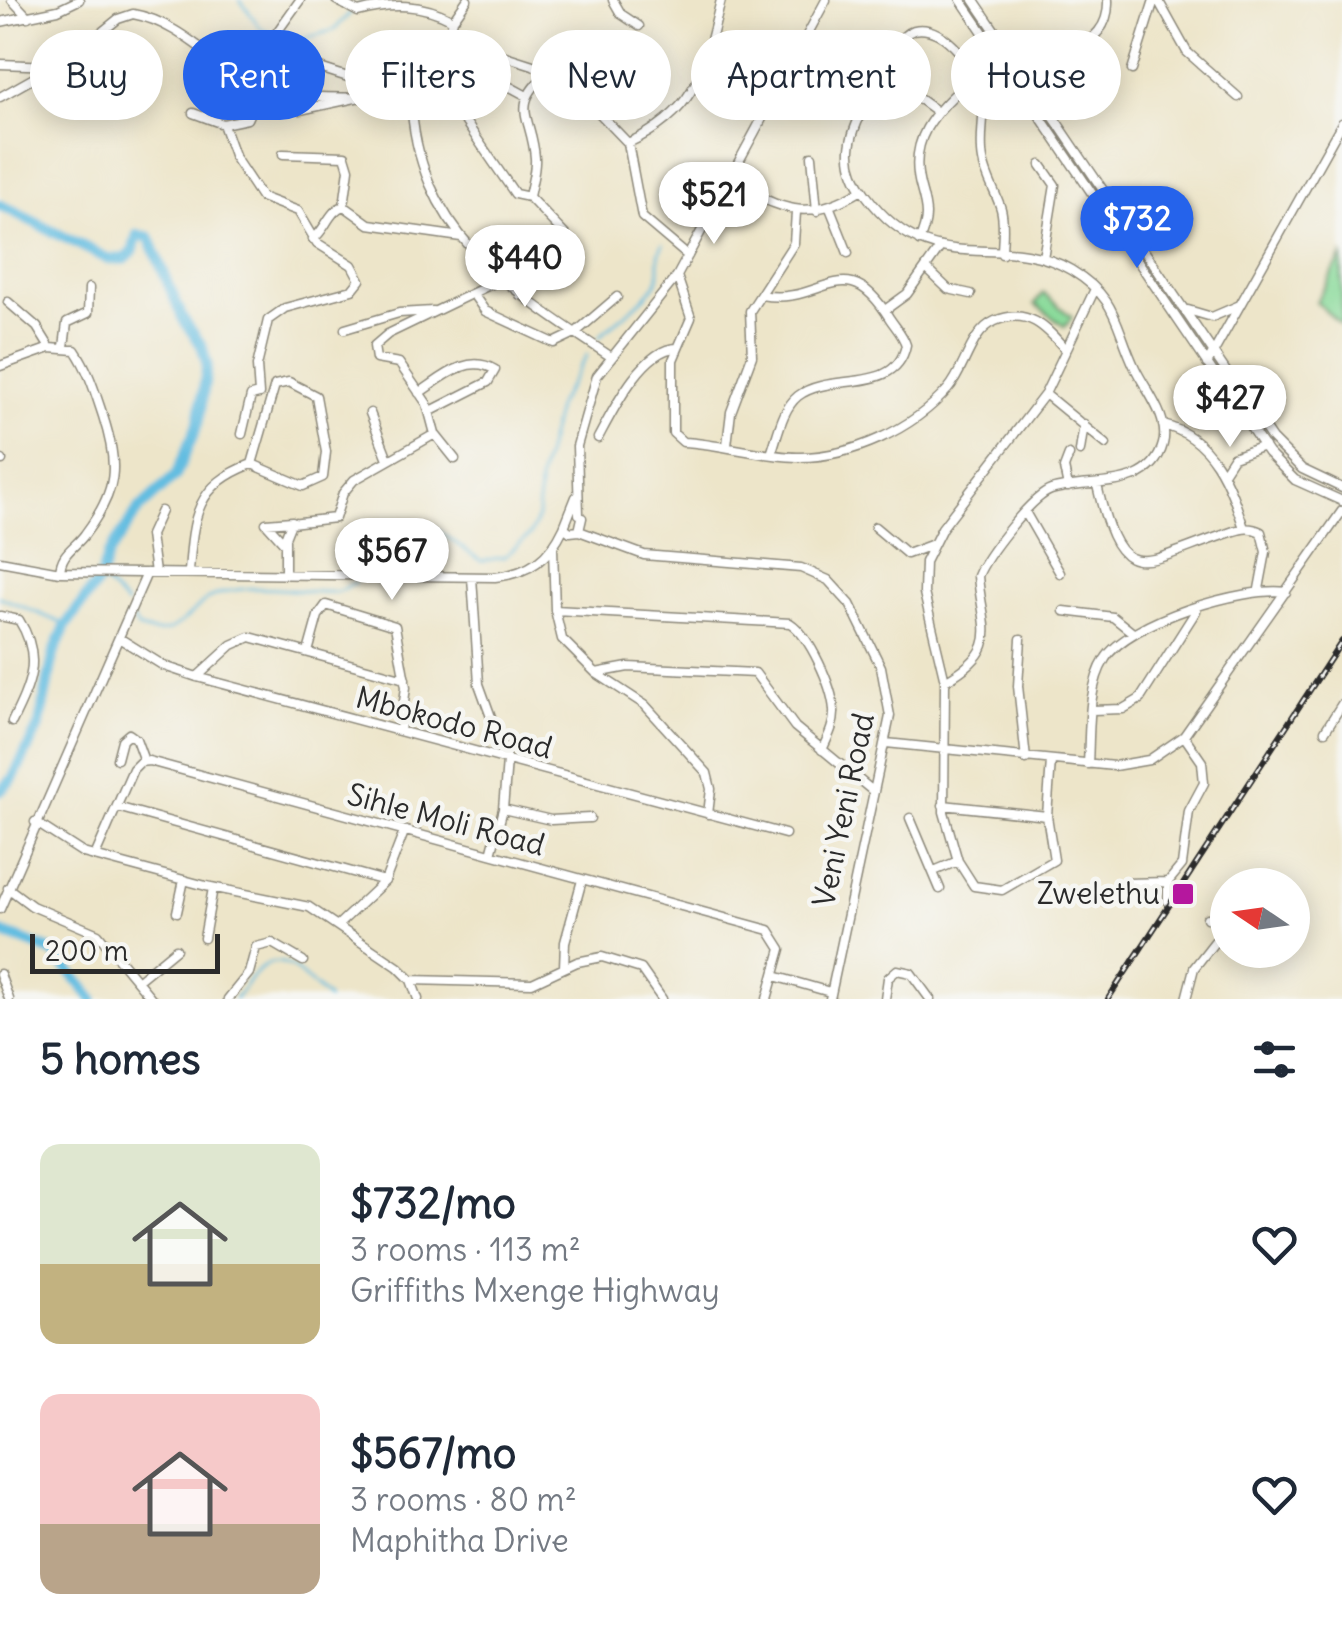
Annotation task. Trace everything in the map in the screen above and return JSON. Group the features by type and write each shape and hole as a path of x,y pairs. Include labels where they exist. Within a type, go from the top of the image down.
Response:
{"street":[{"path":"12,0 28,17"},
{"path":"0,22 79,0"},
{"path":"300,0 258,56 301,62 345,76"},
{"path":"336,0 358,12 384,4 430,8 454,20"},
{"path":"451,30 466,0"},
{"path":"613,0 620,14 639,26"},
{"path":"628,143 661,126 694,91 720,0"},
{"path":"0,575 3,562 60,572 472,578 523,573 571,530 577,515 577,446 584,409 610,356 678,276 826,0"},
{"path":"961,0 1264,446 1285,472 1342,501"},
{"path":"974,0 1284,454 1310,474 1342,488"},
{"path":"1098,30 1104,25 1108,0"},
{"path":"1132,70 1156,0"},
{"path":"1156,0 1188,52 1238,97"},
{"path":"103,30 133,14 183,37"},
{"path":"0,64 30,65"},
{"path":"0,97 30,79"},
{"path":"511,87 527,96"},
{"path":"520,296 571,248 562,228 534,207 529,198 535,160 524,113 531,92"},
{"path":"919,241 928,215 916,158 923,130 951,98"},
{"path":"931,107 936,111"},
{"path":"212,120 223,124 237,120"},
{"path":"413,120 424,176 441,212 461,237 520,296 610,356"},
{"path":"464,120 516,194 529,198"},
{"path":"605,120 628,143 642,218 688,256"},
{"path":"860,120 848,146 852,172 883,216 919,241 939,249 1043,258 1071,270 1095,289 1119,317 1130,357 1163,425 1164,444 1152,465 1138,475 1044,494 1024,512 978,576 987,639 975,660 946,681"},
{"path":"983,120 984,164 1003,215 1002,254"},
{"path":"1207,364 1342,122"},
{"path":"223,124 235,158 261,197 295,209 314,239 355,267 359,284 285,308 268,320 257,366 258,394 251,396 242,434"},
{"path":"282,154 346,156 349,169 344,206"},
{"path":"812,156 817,211"},
{"path":"1041,164 1055,185 1043,258"},
{"path":"728,182 796,212 830,208 862,190"},
{"path":"344,206 369,224 461,237"},
{"path":"314,239 323,232 336,209 344,206"},
{"path":"830,208 848,253"},
{"path":"727,444 731,412 752,356 750,311 794,243 796,212"},
{"path":"886,310 927,269 939,249"},
{"path":"927,269 948,289 971,294"},
{"path":"678,276 691,318 676,348 672,373 674,436 683,442 727,444 808,457 893,433 946,392 980,334 995,321 1032,318 1066,350"},
{"path":"455,459 435,434 419,393 396,361 376,359 374,346 502,279"},
{"path":"761,294 784,299 850,282 870,289 906,340 898,365 879,376 803,393 787,411 771,454"},
{"path":"64,347 67,323 88,313 89,288"},
{"path":"1050,761 1047,816 1054,860 1013,886 981,890 968,882 958,862 943,805 946,681 924,593 925,562 931,546 1045,394 1095,289"},
{"path":"473,294 485,310 544,341 556,343 575,333 616,297"},
{"path":"8,302 37,327 50,348"},
{"path":"1184,308 1212,317 1241,305"},
{"path":"344,329 399,313 434,312"},
{"path":"0,366 50,348 74,350 92,380 116,458 110,493 84,536 66,552 60,572"},
{"path":"598,438 631,381 659,353 676,348"},
{"path":"419,393 463,366 476,364 495,370 488,382 429,412"},
{"path":"188,572 190,549 209,487 224,475 252,464 302,486 323,477 326,452 316,396 289,382 275,385 252,464"},
{"path":"1045,394 1106,444"},
{"path":"370,413 388,458"},
{"path":"1080,452 1084,424"},
{"path":"1163,425 1190,433 1224,473 1244,528"},
{"path":"285,544 266,523 335,518 348,485 388,458 435,434"},
{"path":"1224,473 1233,457 1264,446"},
{"path":"1068,487 1064,468 1070,456"},
{"path":"1097,485 1110,537 1123,556 1137,562 1244,528 1255,529 1264,537 1260,589"},
{"path":"1324,495 1332,511 1329,531"},
{"path":"0,909 118,638 151,573 150,540 161,511"},
{"path":"886,743 1088,764 1138,764 1164,753 1184,736 1342,511"},
{"path":"1024,512 1060,573"},
{"path":"571,530 577,515"},
{"name":"Veni Yeni Road","path":"577,515 602,536"},
{"path":"285,573 285,544 294,521"},
{"path":"875,527 907,554 931,546"},
{"name":"Veni Yeni Road","path":"571,530 602,536 644,556 785,565 828,580 850,604 881,667 890,701 886,743 830,995"},
{"path":"555,545 554,610 562,639 596,674 645,705 707,773 708,814"},
{"path":"472,578 479,684 507,761 503,809 491,854"},
{"path":"1088,764 1096,681 1105,658 1133,633 1260,589 1286,592"},
{"path":"308,652 318,616 331,605 395,626 405,679 400,731"},
{"path":"1092,710 1123,709 1140,700 1197,609"},
{"path":"554,610 790,623 804,637 832,698 833,722 822,750"},
{"path":"1064,611 1113,617 1133,633"},
{"path":"0,616 19,620 35,659 32,677 12,722"},
{"name":"Mbokodo Road","path":"118,638 164,666 197,677 785,834"},
{"path":"197,677 244,638 405,679"},
{"path":"1021,639 1018,686 1026,759"},
{"path":"596,674 628,667 755,673 794,727 874,792"},
{"path":"1325,731 1342,704"},
{"name":"Sihle Moli Road","path":"117,759 122,740 129,734 136,738 144,761 769,930 781,948 767,999"},
{"path":"1168,901 1168,882 1182,866 1189,811 1204,784 1202,762 1184,736"},
{"path":"95,856 133,769 144,761"},
{"path":"943,805 1047,816"},
{"path":"117,807 385,881"},
{"path":"503,809 552,820 590,818"},
{"path":"910,818 940,889"},
{"path":"36,822 67,846 95,856 213,888 300,903 338,924 411,980 418,999"},
{"path":"338,924 385,881 404,832"},
{"path":"934,871 958,862"},
{"path":"177,912 184,880"},
{"path":"564,967 566,942 582,880"},
{"path":"1102,900 1126,884 1168,882"},
{"path":"8,888 32,906 98,934 152,999"},
{"path":"204,938 213,888"},
{"path":"1186,999 1194,968 1228,926 1228,918 1207,918"},
{"path":"228,999 249,973 256,947 272,943 304,961"},
{"path":"138,982 176,949"},
{"path":"411,980 526,984 594,957 610,958 641,969 662,999"},
{"path":"885,999 888,978 897,970 911,973 930,999"},
{"path":"0,974 9,999"},
{"path":"774,976 830,995"}],"green space":[{"path":"1342,256 1342,326 1316,302"},
{"path":"1043,293 1072,317 1065,327 1035,304"}],"waterway":[{"path":"240,0 262,30 299,40 334,30 355,8 372,0"},
{"path":"382,0 391,0"},
{"path":"0,205 108,259 125,259 133,251 137,235 149,237 183,319 202,346 207,365 199,421 176,475 139,509 108,555 100,579 66,625 54,653 39,726 13,778 0,791"},
{"path":"599,337 653,288 663,244"},
{"path":"364,569 381,556 405,559 433,527 481,561 504,557 530,535 538,517 539,481 558,404 587,355"},
{"path":"100,578 127,605"},
{"path":"133,619 138,628 165,631 225,592 266,588 335,592 355,583"},
{"path":"0,597 66,625"},
{"path":"0,932 54,952 93,999"},
{"path":"235,999 260,969 280,962 328,999"}],"railway":[{"path":"1108,999 1342,641"}],"place":[{"name":"Zwelethu","path":"1183,894"}]}
